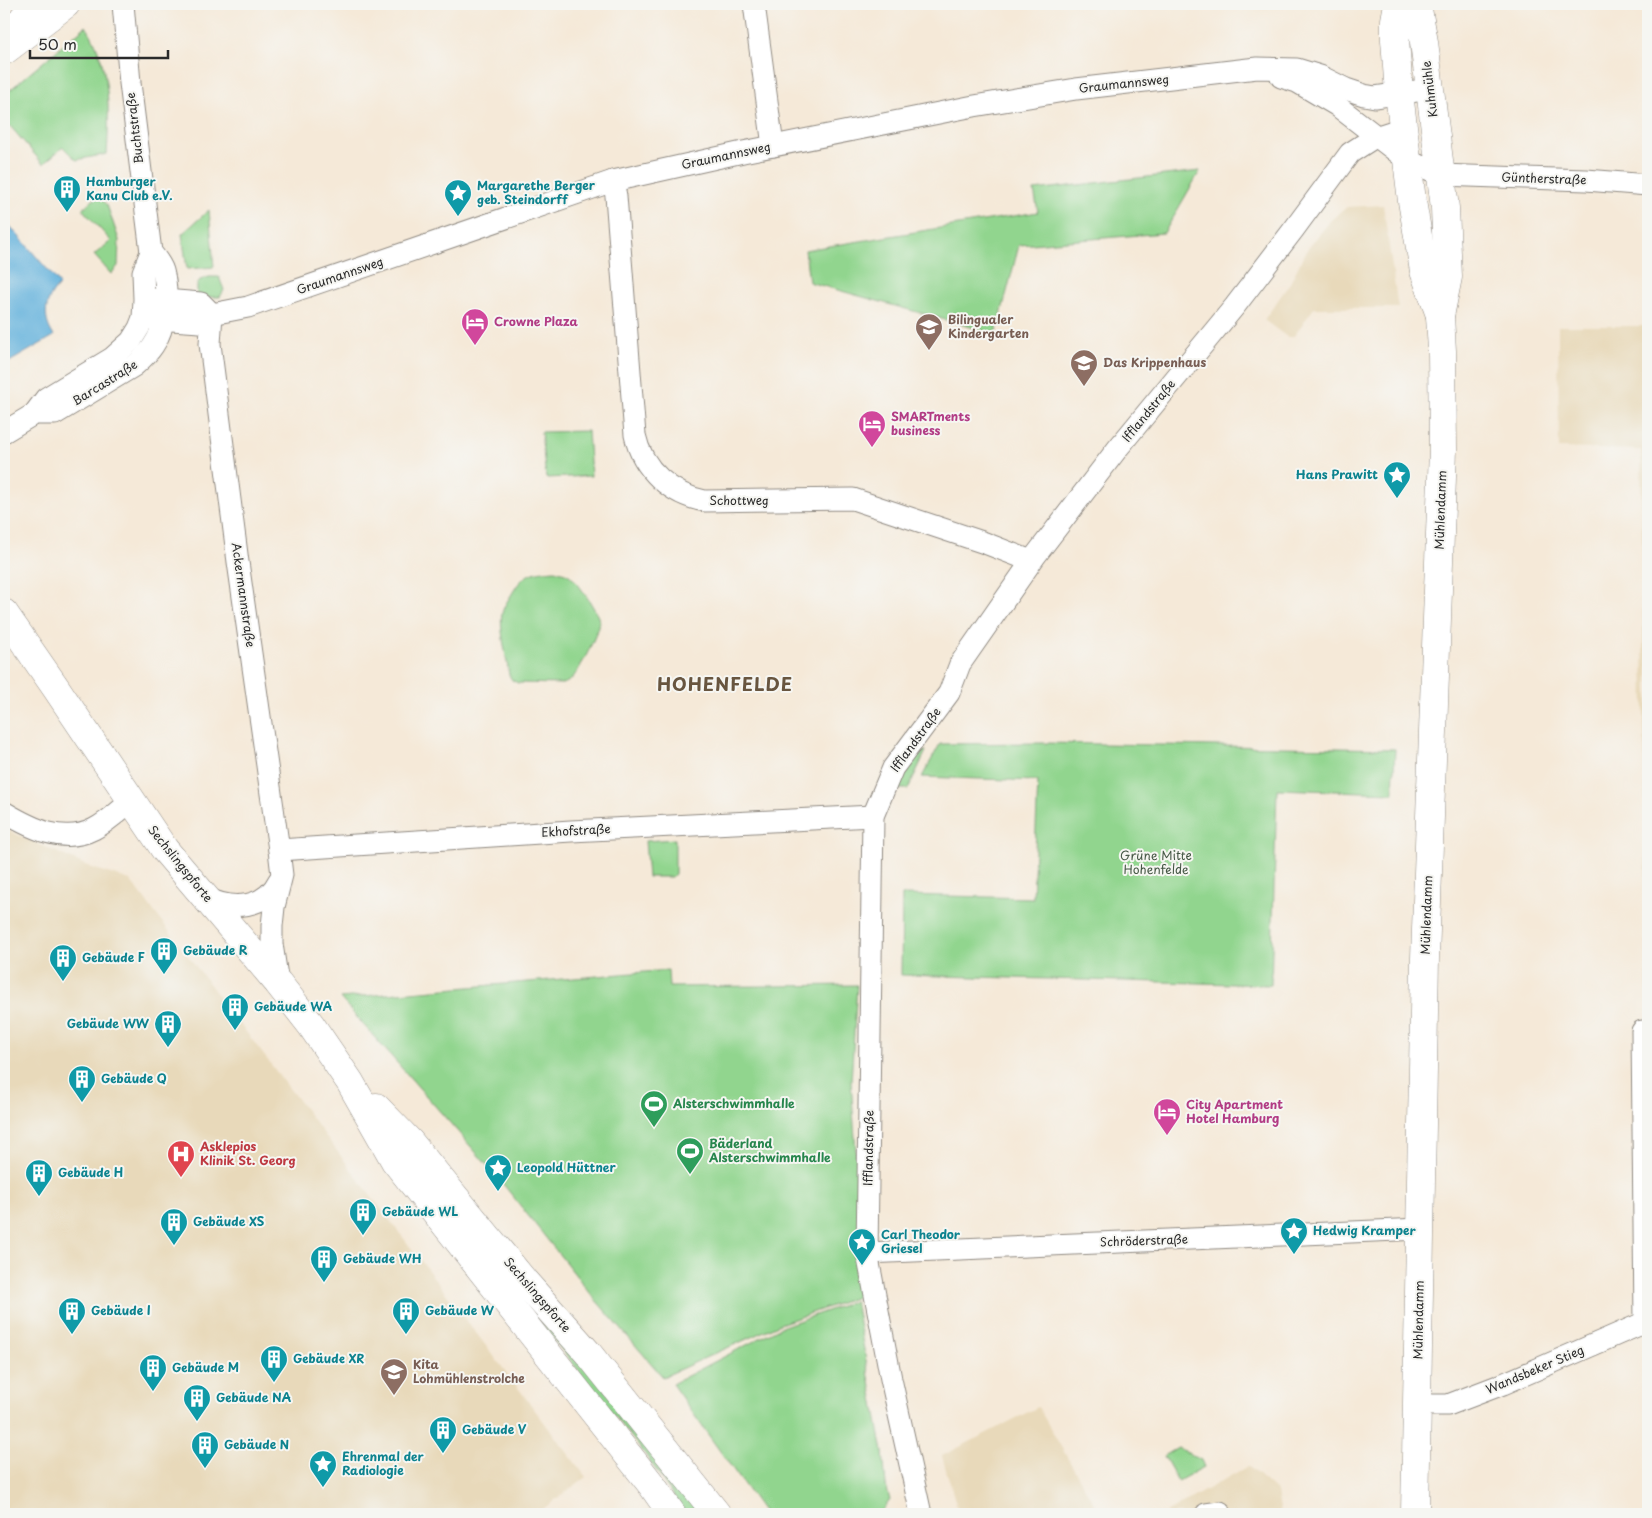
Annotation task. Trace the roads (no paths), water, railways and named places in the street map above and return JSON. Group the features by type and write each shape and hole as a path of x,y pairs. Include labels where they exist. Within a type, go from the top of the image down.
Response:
{"main road":[{"path":"4,44 34,4"},
{"path":"4,52 66,4"},
{"path":"1398,4 1395,20 1407,160"},
{"name":"Kuhmühle","path":"1417,4 1420,14 1441,175"},
{"name":"Mühlendamm","path":"1407,160 1424,271 1440,316"},
{"name":"Mühlendamm","path":"1415,1514 1426,958 1443,449 1440,316 1448,277 1445,208 1441,175"},
{"name":"Sechslingspforte","path":"4,613 165,850 278,983 311,1025 350,1082 395,1161 652,1484 672,1514"},
{"name":"Sechslingspforte","path":"350,1082 409,1141 524,1281 588,1353 717,1514"}],"street":[{"name":"Buchtstraße","path":"124,4 133,110 151,252 163,270 154,309"},
{"path":"754,4 773,146"},
{"name":"Graumannsweg","path":"1257,68 1297,82 1336,105 1407,160 1441,175"},
{"name":"Graumannsweg","path":"212,314 248,307 613,181 773,146 974,106 1076,89 1257,68 1297,70 1320,76 1346,89 1364,95 1374,96 1430,89"},
{"path":"1297,82 1309,99 1342,121 1352,142 1350,153"},
{"name":"Ifflandstraße","path":"920,1514 891,1379 868,1253 874,816 893,768 949,693 960,664 1031,562 1118,448 1235,306 1350,153 1375,136 1403,128"},
{"name":"Güntherstraße","path":"1441,175 1586,180 1648,185"},
{"name":"Schottweg","path":"613,181 617,206 635,435 642,458 658,477 686,496 705,501 853,499 985,543 1031,562"},
{"path":"154,309 201,303 212,314"},
{"name":"Barcastraße","path":"4,432 34,414 46,398 122,350 154,309"},
{"name":"Ackermannstraße","path":"212,314 210,344 238,562 280,850 282,875 274,907 272,926 272,944 278,983"},
{"path":"4,812 42,832 66,835 90,831 131,801"},
{"name":"Ekhofstraße","path":"280,850 571,831 874,816"},
{"path":"205,897 226,905 238,906 255,903 261,901 272,890 282,875"},
{"path":"1642,1031 1647,1322"},
{"name":"Schröderstraße","path":"868,1253 1421,1228"},
{"name":"Wandsbeker Stieg","path":"1418,1405 1448,1405 1503,1384 1647,1322"}],"water":[{"path":"4,219 60,284 51,296 46,309 50,330 54,336 4,365"}],"place":[{"name":"Hamburger Kanu Club e.V.","path":"67,213"},
{"name":"Margarethe Berger geb. Steindorff","path":"458,217"},
{"name":"Crowne Plaza","path":"475,346"},
{"name":"Bilingualer Kindergarten","path":"929,351"},
{"name":"Das Krippenhaus","path":"1084,387"},
{"name":"SMARTments business","path":"872,448"},
{"name":"Hans Prawitt","path":"1397,499"},
{"name":"Gebäude R","path":"164,975"},
{"name":"Gebäude F","path":"63,982"},
{"name":"Gebäude WA","path":"235,1031"},
{"name":"Gebäude WW","path":"168,1048"},
{"name":"Gebäude Q","path":"82,1103"},
{"name":"Alsterschwimmhalle","path":"654,1128"},
{"name":"City Apartment Hotel Hamburg","path":"1167,1136"},
{"name":"Bäderland Alsterschwimmhalle","path":"690,1175"},
{"name":"Asklepios Klinik St. Georg","path":"181,1178"},
{"name":"Leopold Hüttner","path":"498,1192"},
{"name":"Gebäude H","path":"39,1197"},
{"name":"Gebäude WL","path":"363,1236"},
{"name":"Gebäude XS","path":"174,1246"},
{"name":"Hedwig Kramper","path":"1294,1255"},
{"name":"Carl Theodor Griesel","path":"862,1266"},
{"name":"Gebäude WH","path":"324,1283"},
{"name":"Gebäude I","path":"72,1335"},
{"name":"Gebäude W","path":"406,1335"},
{"name":"Gebäude XR","path":"274,1383"},
{"name":"Gebäude M","path":"153,1392"},
{"name":"Kita Lohmühlenstrolche","path":"394,1396"},
{"name":"Gebäude NA","path":"197,1422"},
{"name":"Gebäude V","path":"443,1454"},
{"name":"Gebäude N","path":"205,1469"},
{"name":"Ehrenmal der Radiologie","path":"323,1488"}],"district":[{"name":"HOHENFELDE","path":"725,685"}],"park label":[{"name":"Grüne Mitte Hohenfelde","path":"1156,863"}]}
